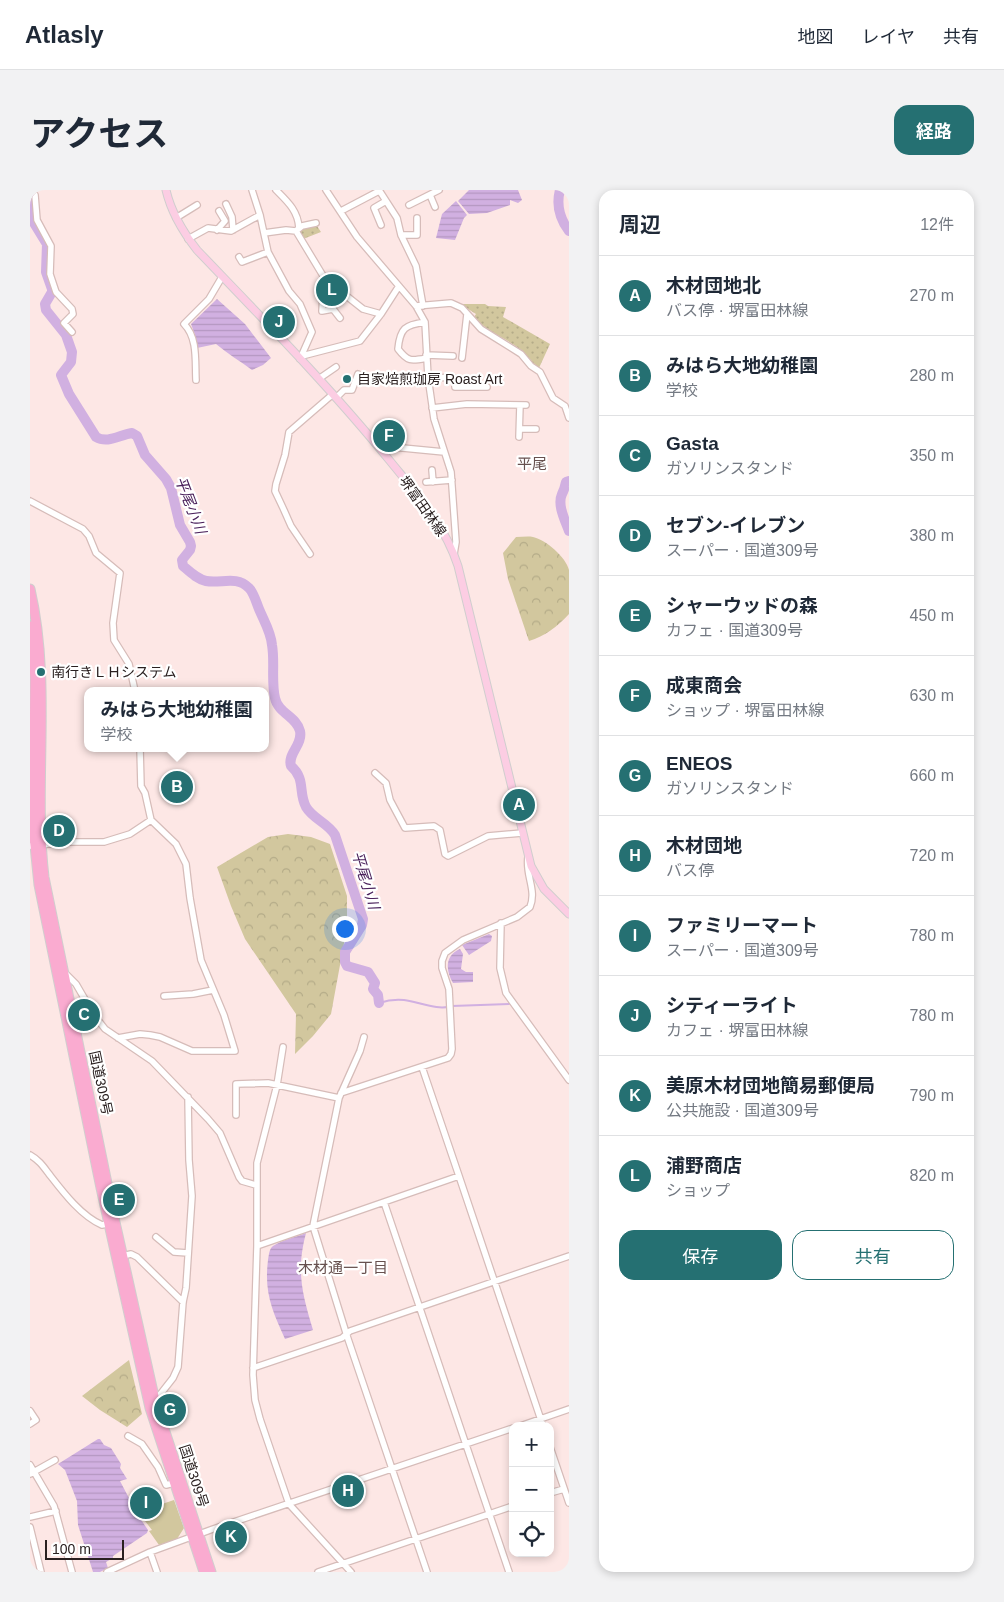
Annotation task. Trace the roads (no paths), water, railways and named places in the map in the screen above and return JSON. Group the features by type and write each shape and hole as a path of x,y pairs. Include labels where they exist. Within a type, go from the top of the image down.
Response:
{"highway":[{"name":"国道309号","path":"30,589 36,619 41,666 35,846 44,878 64,972 112,1223 122,1256 155,1401 204,1572"},
{"name":"国道309号","path":"30,626 34,667 32,713 35,846 41,899 112,1223 150,1408 174,1483 212,1572"}],"main road":[{"name":"堺富田林線","path":"166,190 176,218 197,250 301,357 375,443 429,510 454,554 528,857 540,885 569,914"}],"street":[{"path":"30,190 35,195 37,220 51,246 50,274 56,292 72,309 74,314 64,323 72,332"},
{"path":"252,190 268,252 289,291 300,304 312,332 301,357"},
{"path":"276,190 292,205 296,212 297,230 325,279 363,309 381,314"},
{"path":"326,190 357,237 420,306"},
{"path":"409,204 439,190"},
{"path":"341,211 379,191 397,218 401,235 416,266 420,306 425,322 432,408 437,432 452,480 456,542 454,554"},
{"path":"430,195 435,207"},
{"path":"381,225 374,208 386,202"},
{"path":"226,204 232,217 233,230"},
{"path":"176,218 197,205"},
{"path":"217,230 225,221 219,211"},
{"path":"188,238 208,228 227,232 260,215"},
{"path":"401,235 417,235 417,218"},
{"path":"264,233 297,230 316,223"},
{"path":"239,257 242,262 268,252"},
{"path":"196,380 194,347 188,329 184,324 210,299 222,276"},
{"path":"329,282 323,293 322,311 333,309 340,318"},
{"path":"301,357 360,341 400,286"},
{"path":"420,306 451,303 462,308 481,329 521,354 531,366 540,372 553,398 565,406 569,418"},
{"path":"462,358 467,314"},
{"path":"425,322 414,324 403,330 399,336 398,349 410,360 427,356 453,356"},
{"path":"320,378 336,367"},
{"path":"310,554 292,526 276,491 276,484 287,449 289,432 344,390 352,390 358,374"},
{"path":"428,377 455,378 455,386 487,387"},
{"path":"432,408 467,404 523,405 519,437"},
{"path":"520,429 536,430"},
{"path":"375,443 379,442 382,446 444,452"},
{"path":"432,470 433,482"},
{"path":"426,482 452,480"},
{"path":"30,501 83,529 89,536 96,552 120,573 113,623 114,640 129,664 134,687"},
{"path":"118,1038 140,1034 150,1035 160,1037 192,1051 235,1051 229,1027 201,960 186,864 176,844 151,820 145,793 141,786 140,752"},
{"path":"375,773 386,782 390,800 405,828 434,826 440,830 445,854 448,856 488,836 522,833"},
{"path":"35,846 68,842 104,842 130,834 151,820"},
{"path":"236,1115 236,1084 268,1083 340,1096 448,1058 452,1049 449,989 442,968 445,953 463,940 525,912 530,907 533,901 526,868 528,857"},
{"path":"501,923 500,968 506,993 569,1080"},
{"path":"64,972 76,984 94,1015 105,1029 152,1061 188,1097 220,1133 242,1182 256,1185"},
{"path":"164,996 193,994 213,990"},
{"path":"364,1037 360,1051 340,1096 314,1226 346,1334 427,1572"},
{"path":"283,1047 277,1085 257,1163 253,1385 258,1411 289,1504 351,1572"},
{"path":"422,1067 542,1422"},
{"path":"155,1401 174,1378 178,1367 183,1302 186,1288 192,1196 189,1160 188,1097"},
{"path":"30,1155 38,1159 78,1207 96,1223 102,1225 112,1223"},
{"path":"257,1246 459,1176"},
{"path":"384,1202 509,1572"},
{"path":"156,1237 174,1252 188,1253"},
{"path":"122,1256 131,1254 137,1257 183,1302"},
{"path":"253,1368 342,1338 350,1331 569,1256"},
{"path":"530,1422 569,1409"},
{"path":"30,1411 36,1420 30,1424"},
{"path":"112,1571 150,1552 509,1429"},
{"path":"128,1436 142,1444 158,1467 166,1485 174,1483"},
{"path":"554,1459 569,1502"},
{"path":"32,1473 54,1460"},
{"path":"30,1465 32,1473 56,1511 72,1572"},
{"path":"554,1492 564,1488"},
{"path":"318,1572 509,1507"},
{"path":"30,1517 56,1511"},
{"path":"30,1527 41,1572"},
{"path":"150,1552 156,1572"}],"waterway":[{"path":"560,190 558,201 560,212 563,222 569,231"},
{"name":"平尾小川","path":"30,194 34,223 47,244 46,272 52,292 45,304 46,310 66,335 72,352 71,362 61,375 69,394 96,437 105,440 132,433 137,436 145,455 166,479 171,488 180,525 191,546 182,560 183,566 197,577 206,581 234,581 244,584 254,595 271,640 275,698 280,708 295,722 300,731 299,741 291,757 291,766 299,776 306,807 335,835 363,919 362,925 345,952 345,962 347,966 368,972 375,983 373,989 378,995 379,1003"},
{"path":"569,481 566,482 560,503 569,531"},
{"path":"379,1003 401,1000 434,1007 509,1004"}],"place":[{"name":"浦野商店","path":"332,290"},
{"name":"シティーライト","path":"279,322"},
{"name":"自家焙煎珈房 Roast Art","path":"347,379"},
{"name":"成東商会","path":"389,436"},
{"name":"南行きＬＨシステム","path":"41,672"},
{"name":"みはら大地幼稚園","path":"177,787"},
{"name":"木材団地北","path":"519,805"},
{"name":"セブン-イレブン","path":"59,831"},
{"name":"Gasta","path":"84,1015"},
{"name":"シャーウッドの森","path":"119,1200"},
{"name":"ENEOS","path":"170,1410"},
{"name":"木材団地","path":"348,1491"},
{"name":"ファミリーマート","path":"146,1503"},
{"name":"美原木材団地簡易郵便局","path":"231,1537"}],"district":[{"name":"平尾","path":"532,463"},
{"name":"木材通一丁目","path":"343,1267"}]}
